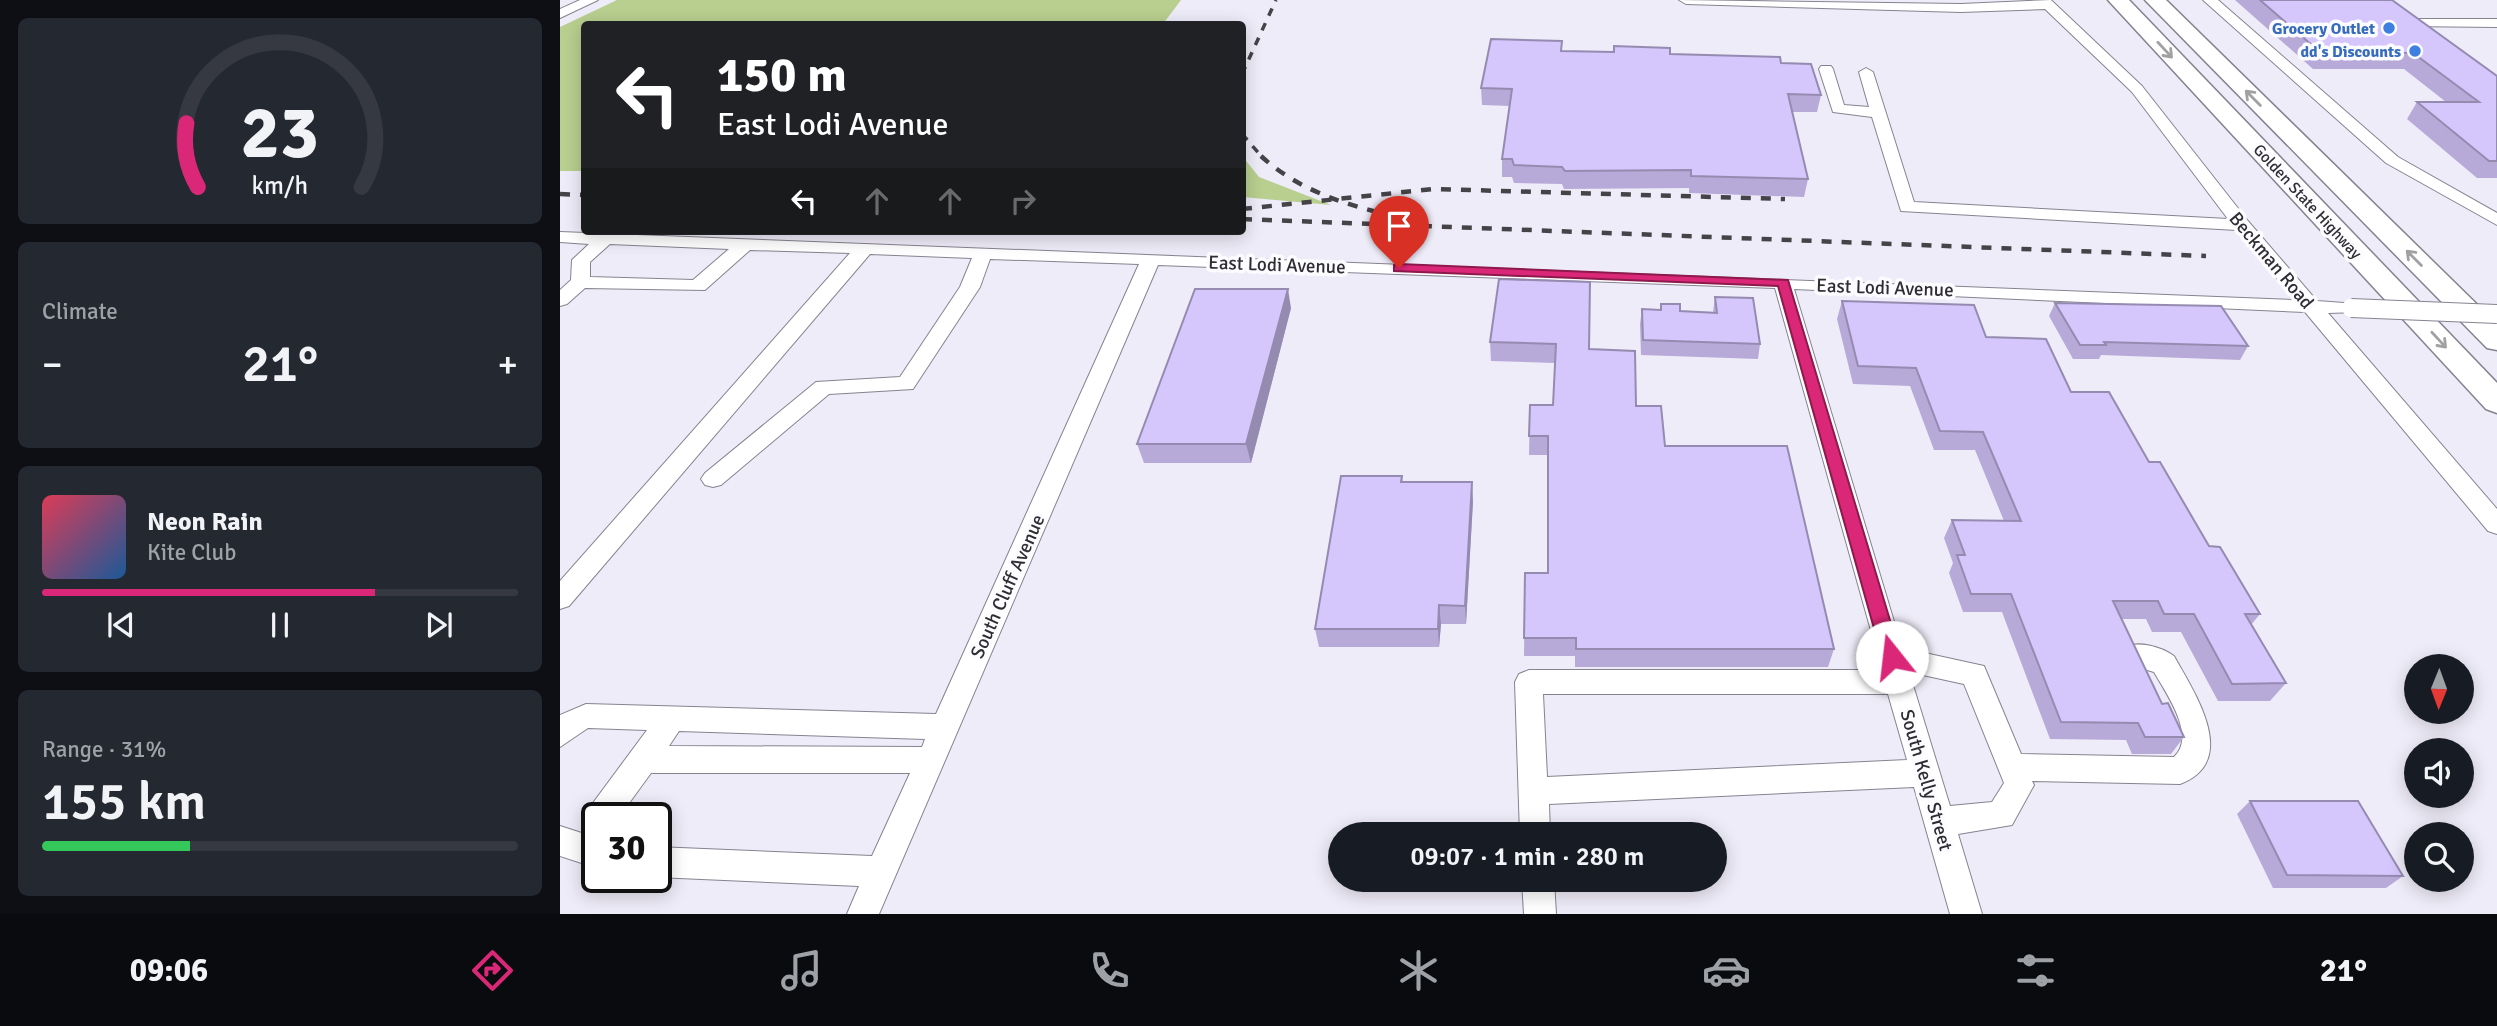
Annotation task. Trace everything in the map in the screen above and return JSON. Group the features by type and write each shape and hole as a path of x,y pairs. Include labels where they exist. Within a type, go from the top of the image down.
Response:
{"highway":[{"name":"Golden State Highway","path":"2118,0 2497,402"},
{"name":"Golden State Highway","path":"2155,0 2497,341"}],"street":[{"path":"560,14 591,0"},
{"path":"1686,0 2045,2"},
{"path":"2210,0 2392,160 2497,220"},
{"name":"Beckman Road","path":"2045,2 2137,89 2242,225 2497,525"},
{"path":"2433,40 2404,19 2497,23"},
{"path":"1826,69 1838,109 1879,113"},
{"path":"1866,72 1907,207 2242,225"},
{"name":"East Lodi Avenue","path":"560,237 1783,283 2497,314"},
{"path":"560,300 580,282 582,260 607,238"},
{"path":"580,282 698,286 746,244"},
{"path":"560,599 864,248"},
{"name":"South Cluff Avenue","path":"863,914 1152,259"},
{"name":"South Kelly Street","path":"1783,283 1966,914"},
{"path":"2012,767 2180,771 2192,763 2199,743 2192,719 2164,664 2157,659 2133,655"},
{"path":"1534,822 1528,682 1895,670 1975,674 2019,785 2001,815 1939,822"},
{"path":"560,734 569,724 586,716 945,727"},
{"path":"612,802 671,719"},
{"path":"643,760 930,760"},
{"path":"1533,791 1925,773"},
{"path":"672,863 881,872"},
{"path":"1539,892 1540,914"}],"lane":[{"path":"713,479 824,387 906,384 970,287 983,253"}],"green space":[{"path":"617,0 1181,0 1165,21 581,21 581,171 560,171 560,27"},
{"path":"1246,161 1259,177 1331,205 1246,197"}],"building":[{"path":"2260,0 2392,0 2497,76 2497,161 2489,161 2417,102 2479,102 2413,53 2321,53"},
{"path":"1491,39 1562,41 1561,51 1614,52 1614,46 1670,48 1670,54 1780,57 1781,63 1811,64 1821,95 1788,94 1808,179 1691,176 1691,170 1565,171 1562,167 1514,165 1512,159 1502,159 1512,89 1481,88"},
{"path":"1499,279 1590,282 1589,349 1635,351 1636,406 1661,406 1665,446 1787,446 1834,649 1576,649 1576,638 1524,638 1525,573 1548,573 1548,436 1529,436 1530,405 1553,405 1556,344 1490,342"},
{"path":"1195,289 1288,289 1246,444 1137,444"},
{"path":"1715,297 1753,298 1760,344 1643,340 1642,309 1661,310 1661,304 1680,304 1680,311 1717,313"},
{"path":"1842,301 1974,305 1986,337 2046,339 2071,392 2109,392 2149,462 2160,462 2209,546 2220,547 2260,614 2245,614 2286,683 2232,684 2194,614 2164,614 2158,601 2113,601 2162,704 2168,703 2184,737 2145,737 2138,723 2061,722 2011,594 1971,594 1957,555 1965,555 1952,520 2021,521 1983,432 1940,431 1916,368 1858,366"},
{"path":"2055,303 2221,306 2248,346 2104,342 2106,345 2080,345"},
{"path":"1341,476 1402,476 1401,482 1472,482 1465,606 1439,605 1438,629 1315,629"},
{"path":"2250,801 2358,801 2403,876 2287,875"}],"railway":[{"path":"1246,65 1276,0"},
{"path":"1246,139 1262,157"},
{"path":"1262,157 1292,179 1335,199"},
{"path":"1335,199 1433,189 1785,199"},
{"path":"560,194 581,195"},
{"path":"1246,209 1335,199"},
{"path":"1335,199 1401,218"},
{"path":"1246,219 2206,256"}],"place":[{"name":"Grocery Outlet","path":"2389,28"},
{"name":"dd's Discounts","path":"2415,51"}],"route":[{"path":"1399,268 1783,283 1892,657"}]}
